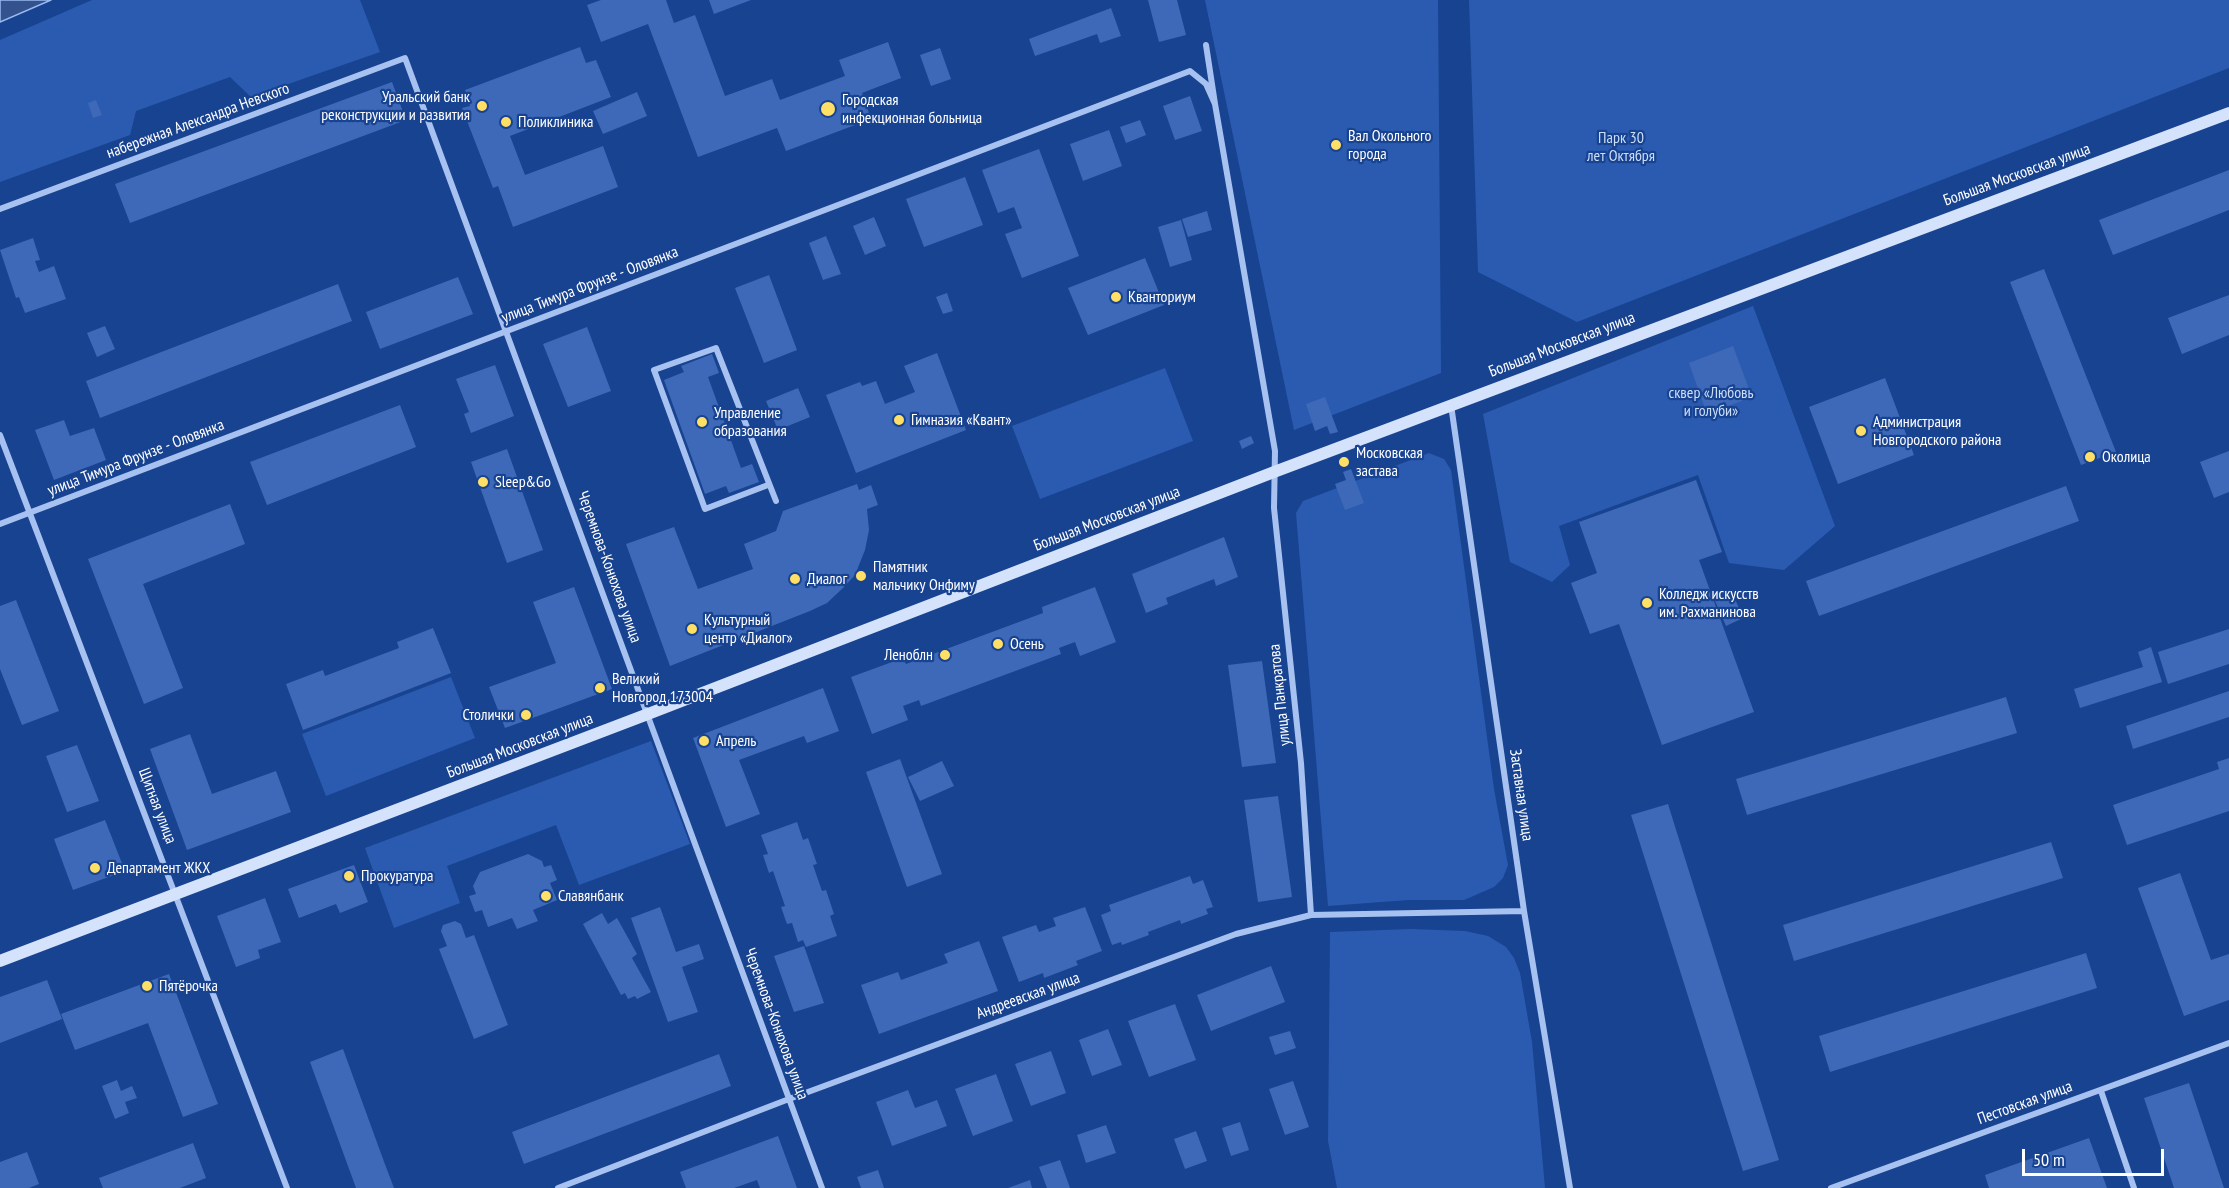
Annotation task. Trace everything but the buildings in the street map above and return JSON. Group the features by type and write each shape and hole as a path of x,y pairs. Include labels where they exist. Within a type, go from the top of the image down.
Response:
{"main road":[{"name":"Большая Московская улица","path":"0,961 1274,472 2229,114"}],"street":[{"path":"1206,45 1215,104"},
{"name":"набережная Александра Невского","path":"0,209 405,58"},
{"name":"Черемнова-Конюхова улица","path":"405,58 822,1188"},
{"name":"улица Тимура Фрунзе - Оловянка","path":"0,524 1190,71 1206,84 1215,104"},
{"name":"улица Панкратова","path":"1215,104 1275,451 1274,508 1300,763 1311,915"},
{"path":"768,485 705,509 654,370 716,348 776,501"},
{"name":"Заставная улица","path":"1451,405 1524,911 1570,1188"},
{"name":"Щитная улица","path":"0,435 287,1188"},
{"name":"Андреевская улица","path":"558,1188 789,1099 1236,934 1311,915 1524,911"},
{"name":"Пестовская улица","path":"1831,1188 2229,1043"},
{"path":"2101,1090 2134,1188"}],"green space":[{"path":"92,0 360,0 380,52 251,97 230,77 136,111 130,135 0,182 0,40"},
{"path":"1205,0 1438,0 1441,373 1294,430"},
{"name":"Парк 30 лет Октября","path":"1469,0 2229,0 2229,68 1577,322 1478,272"},
{"name":"сквер «Любовь и голуби»","path":"1753,306 1835,526 1784,570 1729,563 1698,475 1559,526 1570,565 1552,582 1510,562 1483,414"},
{"path":"1165,368 1193,441 1040,499 1012,426"},
{"path":"1429,453 1444,459 1451,470 1494,789 1508,865 1503,878 1494,887 1464,900 1408,900 1328,906 1296,513 1303,501"},
{"path":"451,677 475,738 326,796 302,734"},
{"path":"651,741 690,844 579,885 556,825 447,866 460,903 394,928 365,848"},
{"path":"1411,929 1465,931 1488,936 1506,947 1514,958 1520,973 1532,1042 1545,1188 1337,1188 1328,1141 1330,932"}],"shaded area":[{"path":"0,0 51,0 0,22"}],"place":[{"name":"Уральский банк реконструкции и развития","path":"482,106"},
{"name":"Городская инфекционная больница","path":"828,109"},
{"name":"Поликлиника","path":"506,122"},
{"name":"Вал Окольного города","path":"1336,145"},
{"name":"Кванториум","path":"1116,297"},
{"name":"Гимназия «Квант»","path":"899,420"},
{"name":"Управление образования","path":"702,422"},
{"name":"Администрация Новгородского района","path":"1861,431"},
{"name":"Околица","path":"2090,457"},
{"name":"Московская застава","path":"1344,462"},
{"name":"Sleep&Go","path":"483,482"},
{"name":"Памятник мальчику Онфиму","path":"861,576"},
{"name":"Диалог","path":"795,579"},
{"name":"Колледж искусств им. Рахманинова","path":"1647,603"},
{"name":"Культурный центр «Диалог»","path":"692,629"},
{"name":"Осень","path":"998,644"},
{"name":"Леноблн","path":"945,655"},
{"name":"Великий Новгород 173004","path":"600,688"},
{"name":"Столички","path":"526,715"},
{"name":"Апрель","path":"704,741"},
{"name":"Департамент ЖКХ","path":"95,868"},
{"name":"Прокуратура","path":"349,876"},
{"name":"Славянбанк","path":"546,896"},
{"name":"Пятёрочка","path":"147,986"}]}
